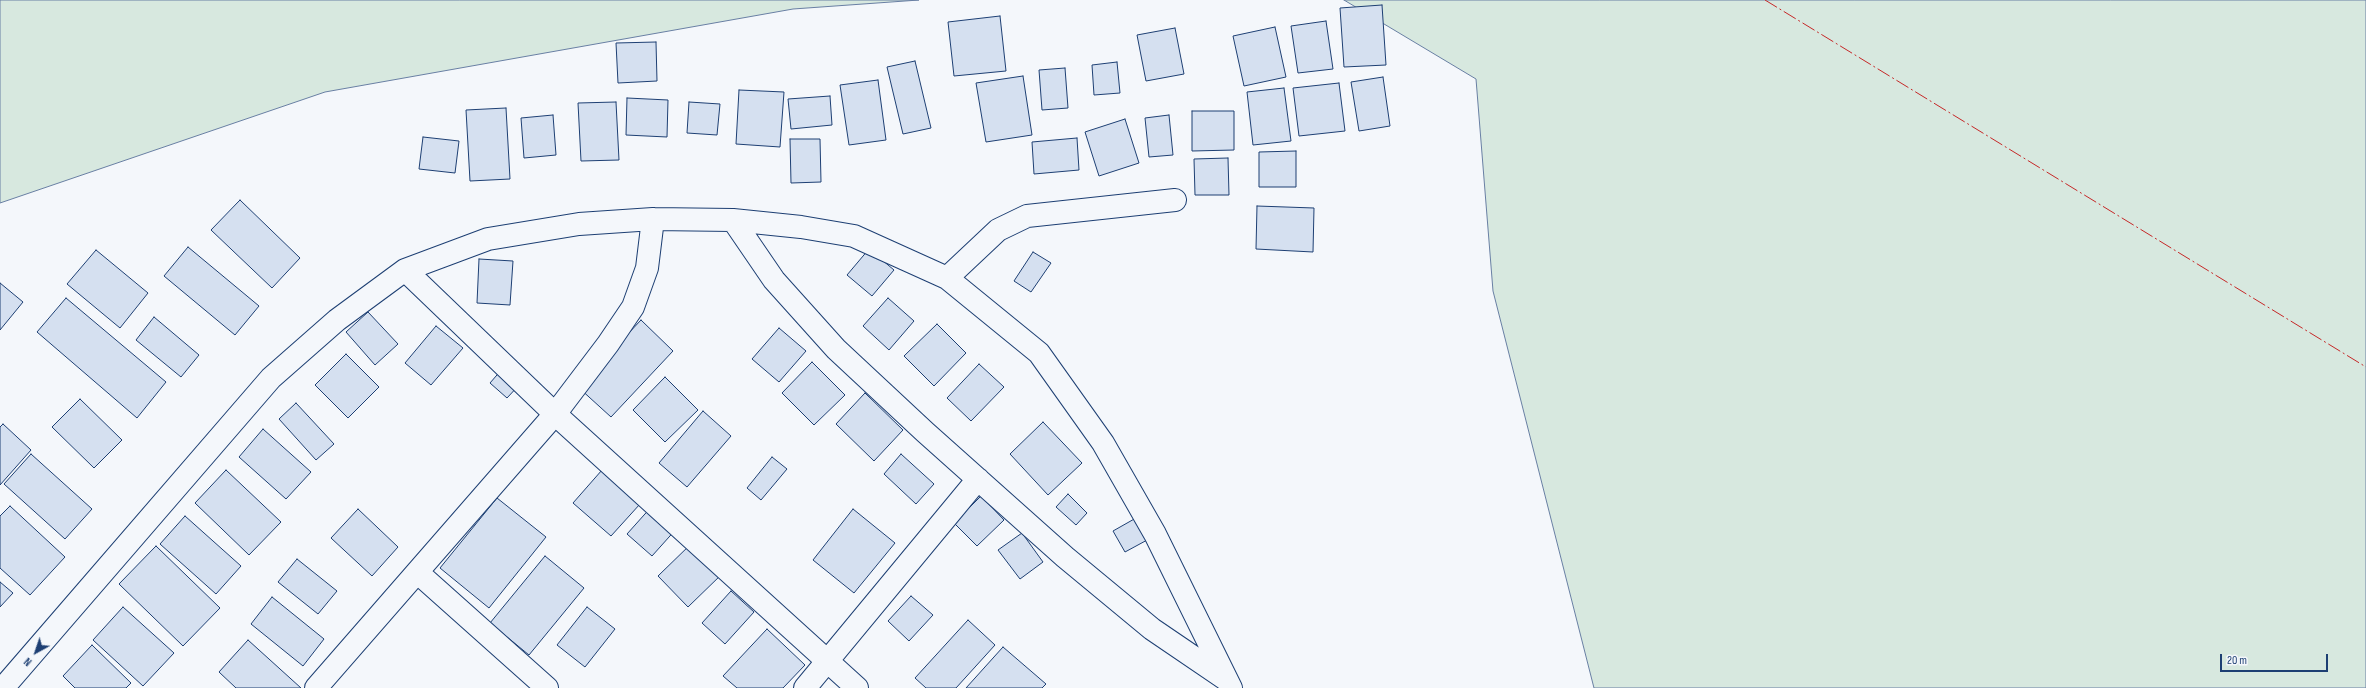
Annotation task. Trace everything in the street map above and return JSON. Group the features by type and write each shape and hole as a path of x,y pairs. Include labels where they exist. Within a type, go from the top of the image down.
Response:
{"street":[{"path":"947,278 998,230 1027,216 1175,200"},
{"path":"3,688 271,378 337,320 404,270 488,239 579,224 653,219 733,220 801,227 854,236 947,278 1039,353 1103,443 1155,534 1229,684"},
{"path":"316,688 555,414 608,344 633,307 647,268 653,219"},
{"path":"733,220 774,280 836,349 1065,557 1152,629 1229,684"},
{"path":"404,270 555,414 857,688"},
{"path":"805,688 978,479"},
{"path":"417,572 547,688"}],"shaded area":[{"path":"0,0 919,0 793,9 325,92 0,203"},
{"path":"1344,0 2366,0 2366,688 1594,688 1493,291 1476,79"}],"building":[{"path":"1382,5 1386,65 1344,67 1340,8"},
{"path":"1000,16 1006,71 954,76 948,22"},
{"path":"1326,21 1333,69 1298,73 1291,26"},
{"path":"1275,27 1286,77 1244,86 1233,36"},
{"path":"1175,28 1184,74 1146,81 1137,35"},
{"path":"656,42 657,81 618,83 616,43"},
{"path":"915,61 931,128 903,134 887,67"},
{"path":"1117,62 1120,93 1094,95 1092,65"},
{"path":"1065,68 1068,108 1042,110 1039,70"},
{"path":"1023,76 1032,135 986,142 976,83"},
{"path":"1383,77 1390,126 1359,131 1351,82"},
{"path":"878,80 886,140 849,145 840,85"},
{"path":"1339,83 1345,131 1299,136 1293,88"},
{"path":"1284,88 1291,141 1253,145 1247,92"},
{"path":"739,90 784,92 780,147 736,144"},
{"path":"830,96 832,125 791,129 788,99"},
{"path":"627,98 668,100 667,137 626,135"},
{"path":"616,102 619,160 581,161 578,103"},
{"path":"689,102 720,104 717,135 687,133"},
{"path":"506,108 510,179 470,181 466,110"},
{"path":"1192,111 1234,111 1234,150 1192,151"},
{"path":"553,115 556,155 524,158 521,118"},
{"path":"1169,115 1173,155 1149,157 1145,118"},
{"path":"1125,119 1139,163 1099,176 1085,132"},
{"path":"423,137 459,141 455,173 419,169"},
{"path":"1077,138 1079,170 1034,174 1032,142"},
{"path":"790,139 820,139 821,182 791,183"},
{"path":"1296,151 1296,187 1259,187 1259,152"},
{"path":"1228,158 1229,195 1195,195 1194,159"},
{"path":"240,200 300,258 272,288 211,230"},
{"path":"1257,206 1314,208 1313,252 1256,249"},
{"path":"188,247 259,306 235,335 164,276"},
{"path":"869,249 894,270 872,296 847,275"},
{"path":"96,250 148,293 120,328 67,284"},
{"path":"1033,252 1051,263 1031,292 1014,281"},
{"path":"479,259 513,261 510,305 477,303"},
{"path":"0,283 23,302 0,330"},
{"path":"66,298 166,382 137,418 37,332"},
{"path":"888,298 914,321 889,350 863,326"},
{"path":"368,312 398,344 375,365 346,332"},
{"path":"154,317 199,355 181,377 136,340"},
{"path":"641,320 673,351 611,417 578,387"},
{"path":"937,324 966,353 934,386 904,356"},
{"path":"436,326 463,348 431,385 405,363"},
{"path":"779,328 806,351 779,382 752,359"},
{"path":"346,354 379,387 348,418 315,385"},
{"path":"812,362 845,395 814,425 782,393"},
{"path":"979,364 1004,387 971,421 947,398"},
{"path":"503,368 520,384 507,398 490,383"},
{"path":"665,377 698,410 665,442 633,410"},
{"path":"865,393 903,430 874,461 836,424"},
{"path":"80,399 122,440 94,468 52,427"},
{"path":"296,403 334,444 316,460 279,419"},
{"path":"703,411 731,436 687,487 659,463"},
{"path":"1043,422 1082,463 1048,495 1010,454"},
{"path":"3,424 31,450 0,485 0,427"},
{"path":"263,429 311,472 286,499 239,457"},
{"path":"31,454 92,509 65,539 4,484"},
{"path":"901,454 934,484 916,504 884,474"},
{"path":"772,457 787,469 761,500 747,488"},
{"path":"226,470 281,522 249,555 195,503"},
{"path":"602,470 640,504 611,536 573,503"},
{"path":"1068,494 1087,513 1076,525 1056,507"},
{"path":"981,496 1004,520 977,546 954,523"},
{"path":"497,498 546,537 489,608 440,568"},
{"path":"653,505 678,527 652,556 627,534"},
{"path":"10,506 65,557 30,595 0,568 0,516"},
{"path":"358,509 398,547 372,576 331,538"},
{"path":"853,509 895,543 854,593 813,560"},
{"path":"185,516 241,566 216,594 160,544"},
{"path":"1136,518 1149,539 1125,552 1113,531"},
{"path":"1022,533 1043,562 1020,579 998,550"},
{"path":"693,542 723,573 688,607 658,576"},
{"path":"156,546 220,608 183,646 119,584"},
{"path":"545,556 584,588 529,655 490,623"},
{"path":"297,559 337,591 318,614 278,582"},
{"path":"0,582 13,593 0,607"},
{"path":"731,591 754,612 725,644 702,623"},
{"path":"911,596 933,615 909,641 888,621"},
{"path":"272,597 324,639 303,666 251,624"},
{"path":"123,607 174,653 143,686 93,640"},
{"path":"587,607 615,629 585,667 557,645"},
{"path":"968,620 995,645 956,688 926,688 915,678"},
{"path":"767,629 805,665 783,688 737,688 723,676"},
{"path":"248,640 301,688 236,688 219,672"},
{"path":"92,645 131,683 126,688 75,688 63,676"},
{"path":"1003,647 1046,684 1042,688 966,688"}],"power":[{"path":"1765,0 2366,367"}]}
